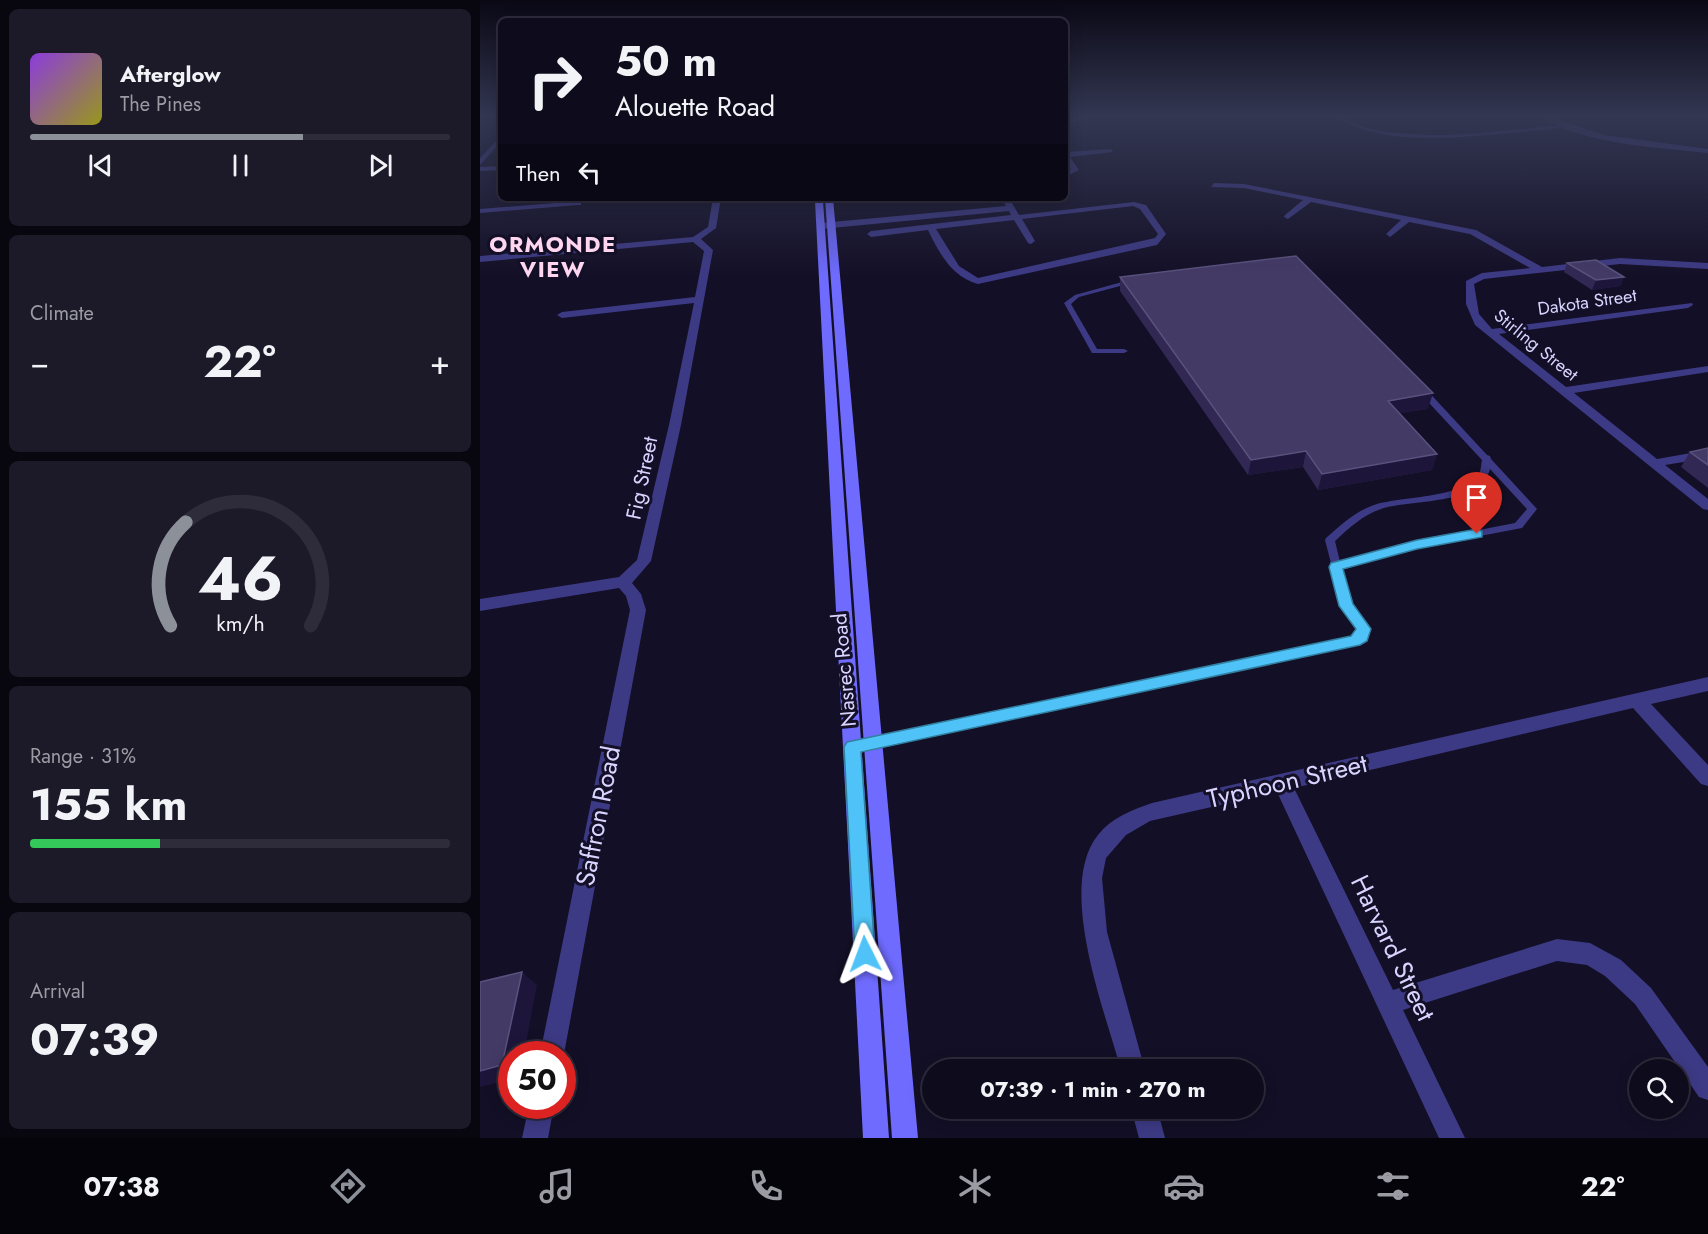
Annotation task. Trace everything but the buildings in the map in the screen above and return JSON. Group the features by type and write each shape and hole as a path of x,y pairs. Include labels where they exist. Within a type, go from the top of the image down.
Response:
{"main road":[{"name":"Nasrec Road","path":"820,201 826,222 873,742 905,1138"},
{"name":"Nasrec Road","path":"829,201 826,222 876,1138"}],"street":[{"path":"1214,185 1244,186 1478,234 1539,269"},
{"path":"1288,217 1310,200"},
{"path":"480,260 695,240 712,228 716,201"},
{"path":"480,211 578,203"},
{"path":"826,222 1008,203 1031,241"},
{"path":"871,234 1016,219 1053,211 1134,204 1143,207 1161,237 1154,243 978,281 969,279 943,253 931,228"},
{"path":"1390,234 1407,219"},
{"name":"Fig Street","path":"623,582 639,569 648,549 675,425 709,250 695,240"},
{"name":"Stirling Street","path":"1708,266 1620,261 1482,276 1471,280 1469,299 1473,315 1490,332 1708,506"},
{"path":"562,315 698,300"},
{"name":"Dakota Street","path":"1490,332 1688,305"},
{"path":"1564,391 1708,369"},
{"path":"1655,463 1708,454"},
{"path":"480,605 623,582"},
{"name":"Saffron Road","path":"555,1041 638,609 633,594 623,582"},
{"name":"Typhoon Street","path":"1131,1059 1093,914 1092,882 1096,858 1111,834 1138,816 1708,684"},
{"path":"1636,700 1708,778"},
{"name":"Harvard Street","path":"1282,783 1452,1138"},
{"path":"1388,1003 1557,950 1590,954 1613,968 1643,996 1708,1088"},
{"path":"535,1138 539,1119"},
{"path":"1147,1119 1152,1138"}],"lane":[{"path":"1124,351 1095,351 1067,303 1077,296 1146,277"},
{"path":"1336,567 1417,544 1518,526 1532,509 1413,381"},
{"path":"853,747 1354,641 1362,637 1364,629 1347,606 1330,540 1349,522 1381,506 1431,498 1473,486 1483,476 1487,458"}],"district":[{"name":"ORMONDE VIEW","path":"553,256"}],"route":[{"path":"865,954 853,747 1354,641 1362,637 1364,629 1347,606 1336,567 1417,544 1477,534"}]}
